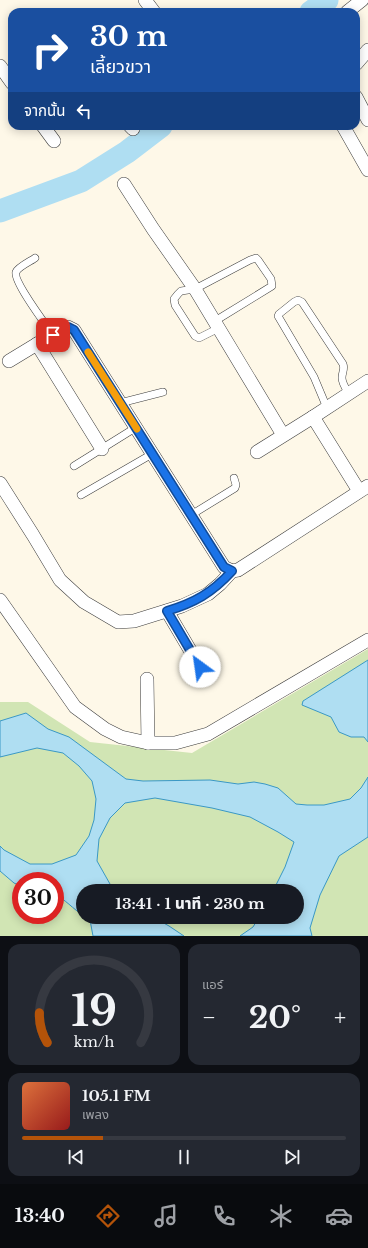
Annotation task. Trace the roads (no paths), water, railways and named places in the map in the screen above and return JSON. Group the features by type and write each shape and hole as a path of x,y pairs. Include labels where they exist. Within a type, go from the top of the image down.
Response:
{"street":[{"path":"353,8 362,0"},
{"path":"360,59 368,50"},
{"path":"0,66 8,77"},
{"path":"360,105 368,120"},
{"path":"46,130 54,141"},
{"path":"345,130 368,170"},
{"path":"124,184 195,290 283,436"},
{"path":"9,361 68,327 74,330 224,567 232,571 238,570 364,489 314,417"},
{"path":"37,344 102,449"},
{"path":"257,452 314,417 368,381"},
{"path":"0,483 60,580 84,602 118,622 134,621 182,606 208,594 232,571"},
{"path":"0,600 75,707 105,729 121,737 148,743 175,743 208,734 368,640"},
{"path":"167,611 200,667"},
{"path":"148,680 148,743"}],"lane":[{"path":"35,258 17,270 15,274 19,286 53,335"},
{"path":"256,258 271,279 272,286 217,325 199,338 195,336 175,305 174,299 181,291 195,290 256,258"},
{"path":"327,408 314,377 278,316 294,302 298,300 302,302 343,364 344,368 342,377 348,394"},
{"path":"120,403 163,392"},
{"path":"74,466 135,428"},
{"path":"82,495 152,454"},
{"path":"191,515 235,488 236,485 234,478"}],"water":[{"path":"368,660 368,742 364,737 351,737 339,732 331,717 302,705 303,701"},
{"path":"26,713 48,729 69,737 126,779 143,781 210,780 238,784 254,782 278,788 296,804 324,805 350,799 361,788 368,777 368,837 339,856 320,895 310,928 312,936 240,936 255,924 304,924 304,884 276,884 285,867 294,842 250,817 212,808 155,798 125,803 110,818 99,839 97,861 110,884 76,884 76,910 64,901 64,872 12,872 12,881 0,871 0,846 4,850 30,864 52,864 76,855 89,836 94,820 96,799 92,781 79,766 63,753 37,748 0,757 0,721"},
{"path":"91,924 165,924 184,936 93,936"}],"waterway":[{"path":"316,8 327,0"},
{"path":"0,211 81,181 127,152 156,130"}]}
